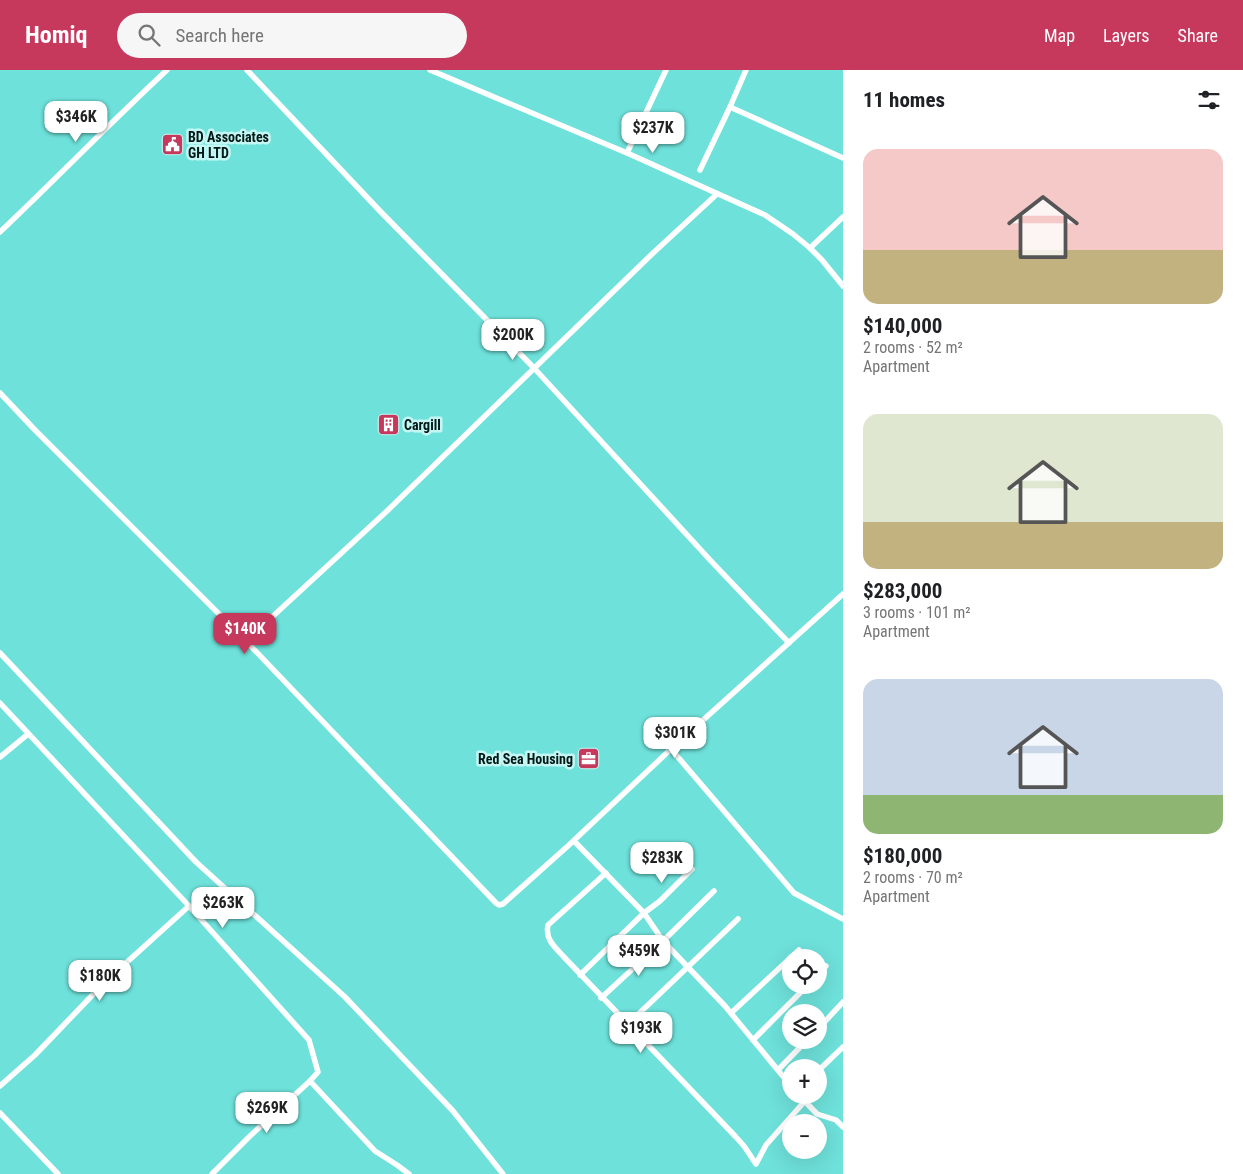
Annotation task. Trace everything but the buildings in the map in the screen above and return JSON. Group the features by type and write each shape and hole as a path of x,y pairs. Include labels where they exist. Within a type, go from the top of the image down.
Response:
{"street":[{"path":"0,232 167,70"},
{"path":"247,70 379,210 534,368 789,643"},
{"path":"430,70 627,153 765,215 810,248 843,286"},
{"path":"627,153 666,70"},
{"path":"700,170 746,70"},
{"path":"730,107 843,158"},
{"path":"246,641 387,510 717,194"},
{"path":"810,248 843,217"},
{"path":"0,393 246,641 499,905 503,904 574,841 671,749 843,594"},
{"path":"0,654 196,862 345,997 453,1111 503,1174"},
{"path":"0,703 189,906 309,1040 318,1072 212,1174"},
{"path":"0,757 28,734"},
{"path":"671,749 794,894 843,919"},
{"path":"574,841 644,913 663,941 731,1013 782,1075"},
{"path":"580,975 692,869"},
{"path":"606,873 548,924 546,932 551,943 601,998 740,1141 756,1164 766,1145 802,1104"},
{"path":"601,998 714,891"},
{"path":"0,1086 35,1055 105,982 189,906"},
{"path":"627,1025 738,919"},
{"path":"731,1013 782,966"},
{"path":"753,1040 799,994"},
{"path":"827,1019 843,1002"},
{"path":"827,1062 843,1047"},
{"path":"778,1070 798,1049"},
{"path":"310,1081 375,1151 408,1174"},
{"path":"806,1104 818,1114 836,1120 843,1127"},
{"path":"0,1113 58,1174"}],"place":[{"name":"BD Associates GH LTD","path":"172,145"},
{"name":"Cargill","path":"388,425"},
{"name":"Red Sea Housing","path":"589,759"}]}
